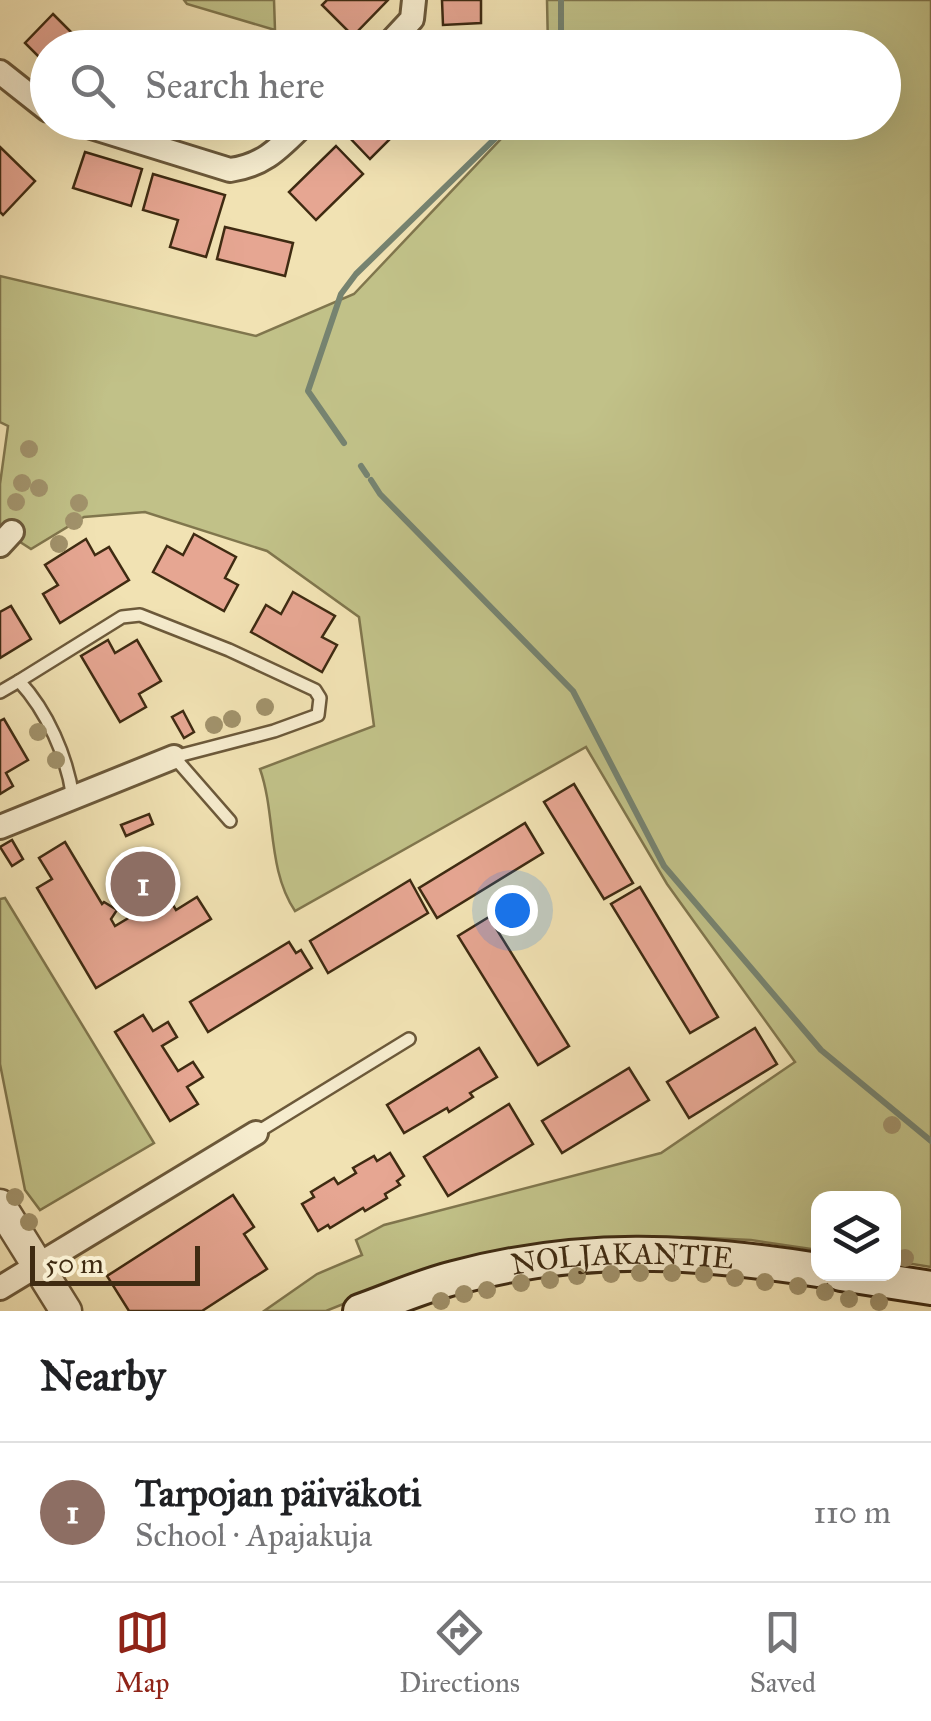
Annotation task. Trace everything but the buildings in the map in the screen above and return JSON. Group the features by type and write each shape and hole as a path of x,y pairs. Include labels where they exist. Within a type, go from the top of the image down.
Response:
{"main road":[{"name":"NOLJAKANTIE","path":"366,1310 452,1278 534,1260 607,1253 739,1258 811,1269"},
{"path":"886,1281 931,1288"}],"street":[{"path":"402,30 412,19 414,0"},
{"path":"0,72 30,96"},
{"path":"134,140 230,170 268,158 287,140"},
{"path":"0,828 174,757"},
{"path":"0,1288 256,1133"},
{"path":"0,1205 66,1311"}],"lane":[{"path":"0,692 122,617 140,616 229,650 315,690 320,698 318,715 174,757 230,821"},
{"path":"18,681 44,714 70,779 73,798"},
{"path":"256,1133 409,1040"}],"green space":[{"path":"184,0 274,0 275,30 187,4"},
{"path":"547,0 931,0 931,1267 901,1262 901,1191 811,1191 811,1249 751,1240 688,1237 553,1244 378,1290 326,1311 264,1311 317,1274 362,1255 356,1240 384,1225 661,1153 795,1062 667,884 586,747 295,911 280,878 260,769 374,726 359,617 267,551 145,512 84,517 31,549 0,529 0,484 8,426 0,422 0,276 256,336 354,294 500,140 901,140 901,30 548,30"},
{"path":"5,898 154,1143 40,1210 25,1190 0,1064 0,899"}],"waterway":[{"path":"561,0 561,30"},
{"path":"344,443 308,391 341,294 356,274 494,140"},
{"path":"361,466 367,475"},
{"path":"371,480 380,494 573,691 664,866 821,1050 931,1141"}],"place":[{"name":"Tarpojan päiväkoti","path":"143,884"}]}
